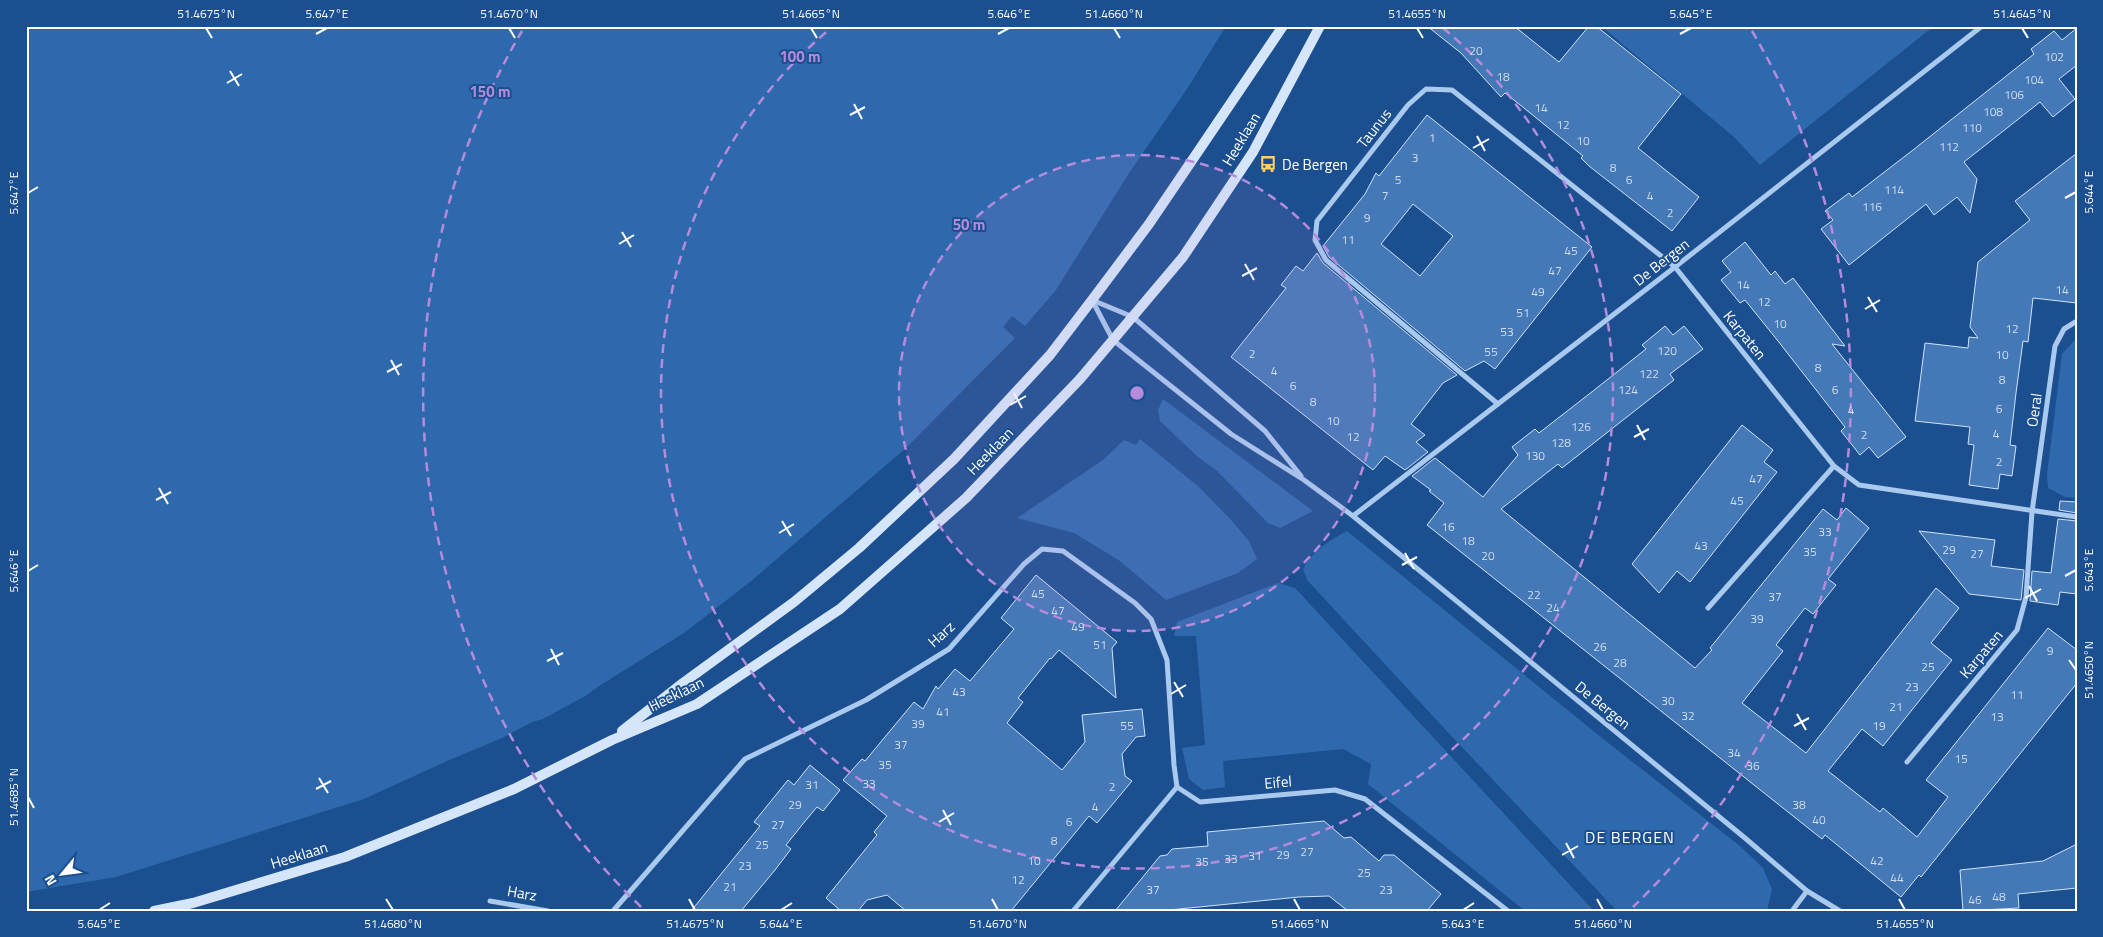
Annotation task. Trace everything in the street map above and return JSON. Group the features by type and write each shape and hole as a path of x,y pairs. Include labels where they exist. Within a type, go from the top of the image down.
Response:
{"main road":[{"name":"Heeklaan","path":"612,740 683,683 794,602 859,548 954,459 1050,355 1092,300 1149,224 1283,26"},
{"name":"Heeklaan","path":"154,911 193,903 345,857 514,789 612,740 697,704 840,609 966,498 1080,379 1183,257 1253,152 1320,26"}],"street":[{"name":"De Bergen","path":"1352,516 1675,267 1982,26"},
{"name":"Taunus","path":"1498,404 1326,260 1315,240 1317,221 1408,105 1426,89 1452,90 1675,267"},
{"name":"Karpaten","path":"1675,267 1834,466 1859,486 2077,517"},
{"name":"De Bergen","path":"1092,300 1133,317 1265,431 1304,480"},
{"name":"De Bergen","path":"1092,300 1113,340 1231,434 1304,480 1352,516 1807,891 1840,911"},
{"name":"Oeral","path":"2032,512 2055,346 2064,328 2077,321"},
{"path":"1708,608 1834,466"},
{"name":"Karpaten","path":"1907,762 2017,630 2026,597 2032,512"},
{"name":"Harz","path":"613,911 745,760 866,700 949,648 1024,564 1042,549 1063,551 1135,603 1151,620 1167,660 1177,787"},
{"path":"1073,911 1177,787"},
{"name":"Eifel","path":"1177,787 1200,802 1335,790 1365,799 1508,911"},
{"path":"1792,911 1807,891"},
{"name":"Harz","path":"490,901 548,911"}],"shaded area":[{"path":"26,26 1226,26 1187,89 1129,173 1056,290 1025,326 1012,316 1003,327 1015,338 906,448 750,582 684,633 587,695 543,719 532,722 502,738 364,799 116,877 26,892"},
{"path":"1601,26 1934,26 1760,165 1734,137"},
{"path":"2077,338 2077,498 2065,497 2048,488 2047,475 2062,354"},
{"path":"1163,399 1313,511 1280,528 1268,523 1217,471 1198,457 1160,421 1158,410"},
{"path":"1140,439 1199,487 1249,541 1257,559 1238,573 1166,600 1120,561 1074,533 1017,518 1103,460 1124,440 1136,445"},
{"path":"1347,531 1607,742 1740,846 1763,868 1772,889 1767,911 1617,911 1307,580 1303,569 1311,557 1328,542"},
{"path":"1278,583 1295,588 1594,911 1525,911 1368,784 1371,764 1343,749 1223,761 1225,787 1203,790 1189,779 1182,748 1205,745 1196,636 1174,636 1177,622"}],"building":[{"path":"1427,26 1514,26 1559,62 1589,26 1596,26 1681,94 1638,148 1699,197 1672,231 1589,166 1581,158 1583,156 1505,93 1501,97 1461,53"},
{"path":"2077,28 2077,65 2059,79 2075,99 2053,117 2040,102 1964,162 1977,179 1970,213 1957,197 1934,215 1926,204 1849,265 1821,229 1833,220 1825,211 1849,193 1852,197 1913,150 2034,54 2031,49 2054,31 2062,40"},
{"path":"1427,115 1592,247 1495,369 1484,361 1465,371 1329,257 1323,246 1365,194 1376,173 1379,176","holes":["1413,204 1453,236 1420,276 1381,244"]},
{"path":"2077,153 2077,303 2033,298 2028,342 2023,341 2016,393 2010,445 2016,446 2012,476 2000,474 1998,489 1969,485 1974,445 1968,444 1970,427 1915,421 1925,343 1968,348 1969,337 1978,338 1970,327 1978,262 2030,220 2015,201"},
{"path":"1745,242 1771,275 1775,271 1785,284 1793,278 1845,346 1832,344 1906,437 1878,458 1869,447 1860,455 1841,431 1845,427 1778,341 1745,300 1740,303 1721,280 1731,272 1722,261"},
{"path":"1317,253 1323,263 1457,375 1443,383 1411,424 1425,435 1416,442 1428,452 1405,470 1385,456 1373,470 1231,357 1286,288 1281,285 1296,266 1303,271"},
{"path":"1665,326 1673,335 1684,326 1703,349 1670,374 1674,380 1562,468 1558,464 1501,509 1695,668 1712,650 1710,648 1823,509 1837,520 1846,508 1869,528 1828,579 1836,585 1813,614 1805,608 1776,645 1783,651 1742,703 1806,753 1936,588 1959,608 1931,643 1952,660 1883,746 1862,729 1828,771 1880,812 1883,808 1917,837 1948,797 1926,780 2048,628 2077,650 2077,683 1921,877 1919,875 1901,897 1825,835 1822,839 1427,525 1444,503 1429,491 1431,490 1412,476 1435,458 1483,497 1518,455 1512,447 1535,429 1539,433 1593,391 1646,349 1642,345"},
{"path":"1742,425 1773,450 1764,462 1777,472 1690,582 1677,571 1659,593 1632,564"},
{"path":"2060,501 2077,502 2077,513 2059,510"},
{"path":"2058,519 2077,521 2077,594 2060,592 2058,605 2030,601 2032,571 2051,573"},
{"path":"1919,531 1995,540 1991,566 2024,570 2021,600 1969,594"},
{"path":"1036,575 1117,642 1112,648 1116,698 1059,650 1050,658 1018,698 1023,702 1007,723 1062,770 1085,742 1082,715 1142,709 1145,736 1136,737 1122,754 1125,776 1132,781 1097,823 1089,816 1011,911 906,911 887,895 867,900 858,911 841,911 826,898 877,835 874,832 887,816 843,780 862,759 865,761 914,702 923,709 936,686 938,689 955,669 970,681 1014,629 1001,618"},
{"path":"810,765 840,790 823,811 817,807 802,825 786,845 791,849 775,870 741,911 691,911 760,826 754,822 788,780 794,785"},
{"path":"1324,821 1344,838 1351,837 1379,861 1384,855 1394,855 1441,894 1427,911 1348,911 1329,896 1299,897 1159,911 1115,911 1160,856 1167,855 1172,849 1208,846 1207,832"},
{"path":"2077,844 2077,888 2018,894 2019,908 1963,911 1960,870 2043,861"}],"place":[{"name":"De Bergen","path":"1268,164"}],"district":[{"name":"DE BERGEN","path":"1630,837"}]}
